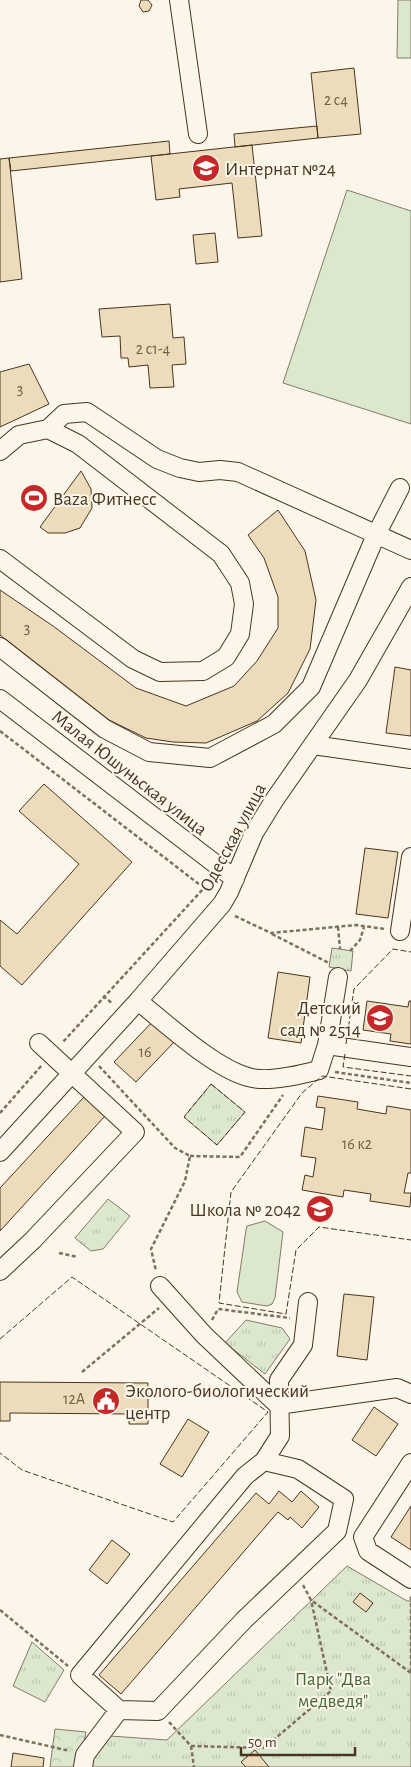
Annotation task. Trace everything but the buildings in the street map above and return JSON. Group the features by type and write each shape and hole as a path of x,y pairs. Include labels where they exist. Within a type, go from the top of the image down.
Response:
{"street":[{"path":"179,0 198,134"},
{"path":"0,451 19,435 48,429 64,414 87,412 157,459 180,468 199,472 220,470 238,472 411,550"},
{"path":"0,559 134,659 160,672 203,671 226,657 240,634 244,604 240,583 221,554 78,444 48,429"},
{"path":"0,647 105,729 149,752 210,758 274,724 311,687 376,535 400,488"},
{"name":"Одесская улица","path":"0,1152 71,1072 138,1001 222,904 235,880 254,833 358,680 411,587"},
{"name":"Малая Юшуньская улица","path":"0,699 235,880"},
{"path":"313,745 411,759"},
{"path":"400,931 411,857"},
{"path":"138,1001 211,1059 248,1078 295,1077 319,1070 327,1046 334,970"},
{"path":"327,1046 411,1057"},
{"path":"0,1271 33,1240 135,1132 46,1049"},
{"path":"165,1292 278,1405"},
{"path":"264,1461 298,1469 344,1499 337,1531 295,1570 158,1711 119,1710 80,1676 245,1476 264,1461 280,1436 279,1380 303,1345 308,1302"},
{"path":"278,1405 397,1388 411,1394"},
{"path":"411,1463 363,1537 368,1551 411,1579"},
{"path":"84,1761 119,1710"}],"path":[{"path":"0,731 204,888 46,1049 0,1113"},
{"path":"235,916 271,933 334,970"},
{"path":"271,933 364,926 400,931"},
{"path":"350,951 360,940 364,926"},
{"path":"338,927 340,950"},
{"path":"87,1056 103,1070 175,1148 190,1156 240,1158 295,1077"},
{"path":"319,1070 411,1083"},
{"path":"82,1372 165,1292 152,1249 185,1181 190,1156"},
{"path":"58,1253 78,1257"},
{"path":"218,1310 306,1320"},
{"path":"191,1746 264,1748 331,1691 311,1600 295,1570"},
{"path":"411,1587 411,1673"},
{"path":"311,1600 411,1673"},
{"path":"0,1610 80,1676"},
{"path":"158,1711 191,1746 194,1767"},
{"path":"0,1735 84,1761"}],"green space":[{"path":"398,0 411,0 411,58 397,58"},
{"path":"347,190 411,211 411,424 283,383"},
{"path":"332,948 353,951 351,971 329,967"},
{"path":"211,1084 245,1112 217,1145 184,1117"},
{"path":"108,1199 130,1216 103,1249 91,1251 75,1238"},
{"path":"265,1221 283,1232 275,1298 272,1304 267,1306 242,1302 237,1292 247,1226"},
{"path":"246,1320 282,1328 290,1339 265,1374 225,1343"},
{"name":"Парк \"Два медведя\"","path":"347,1566 407,1601 411,1601 411,1767 88,1767 110,1736 167,1740"},
{"path":"32,1642 64,1670 45,1702 13,1686"},
{"path":"55,1729 86,1732 79,1767 50,1767"}],"fence":[{"path":"346,1044 354,989 393,949 411,952"},
{"path":"345,1054 343,1067 411,1076"},
{"path":"411,1089 322,1076 302,1093 231,1192 219,1303 286,1314 296,1250 319,1227 411,1240"},
{"path":"211,1084 245,1112 217,1145 184,1117 211,1084"},
{"path":"0,1339 72,1277 268,1412 173,1522 22,1470 0,1453"}],"place":[{"name":"Интернат №24","path":"206,168"},
{"name":"Baza Фитнесс","path":"34,498"},
{"name":"Детский сад № 2514","path":"380,1018"},
{"name":"Школа № 2042","path":"320,1209"},
{"name":"Эколого-биологический центр","path":"106,1401"}]}
